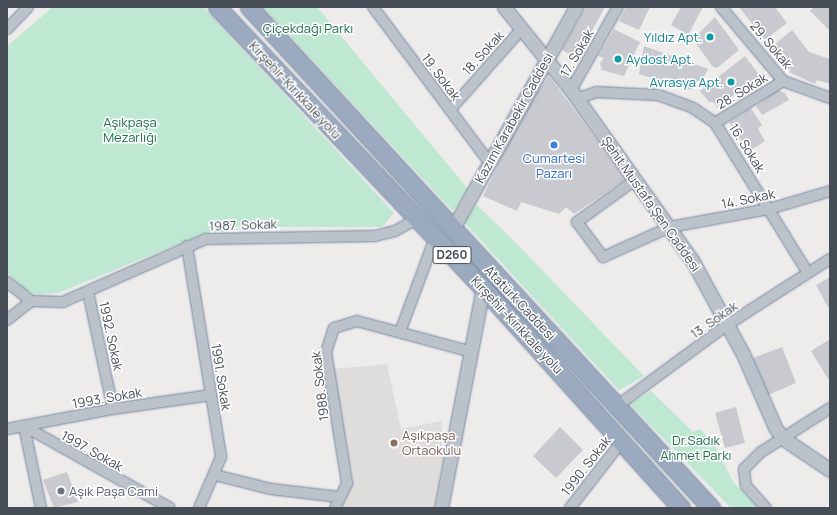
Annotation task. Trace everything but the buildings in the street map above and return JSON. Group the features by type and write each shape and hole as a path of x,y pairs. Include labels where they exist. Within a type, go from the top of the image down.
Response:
{"highway":[{"name":"Kırşehir-Kırıkkale yolu","path":"217,7 483,288 623,440 681,508"},
{"name":"Atatürk Caddesi","path":"249,7 452,230 711,508"}],"street":[{"path":"7,29 28,7"},
{"name":"19. Sokak","path":"373,7 489,162"},
{"name":"Şehit Mustafa Şen Caddesi","path":"504,7 544,62 574,94 670,227 727,326 784,439"},
{"name":"Kazım Karabekir Caddesi","path":"452,230 544,62 576,7"},
{"name":"17. Sokak","path":"574,94 618,7"},
{"name":"29. Sokak","path":"721,7 783,81 830,98"},
{"name":"18. Sokak","path":"450,110 520,31"},
{"name":"28. Sokak","path":"715,123 783,81"},
{"name":"16. Sokak","path":"574,94 596,92 658,95 693,108 715,123 808,272"},
{"name":"14. Sokak","path":"635,180 577,222 602,257 670,227 769,209 830,192"},
{"name":"1987. Sokak","path":"31,301 63,302 187,246 221,237 375,236 396,232 417,220"},
{"path":"400,332 435,238"},
{"name":"1991. Sokak","path":"187,246 221,457 215,475 199,508"},
{"name":"13. Sokak","path":"617,406 727,326 808,272 830,260"},
{"path":"7,282 31,301 7,320"},
{"path":"441,508 469,351 483,288"},
{"name":"1992. Sokak","path":"88,292 113,409"},
{"name":"1988. Sokak","path":"335,508 346,483 326,352 328,339 334,328 357,321 469,351"},
{"name":"1993. Sokak","path":"7,429 113,409 211,395"},
{"path":"766,508 746,486 744,469 761,452 784,439 830,408"},
{"path":"24,426 40,508"},
{"name":"1997. Sokak","path":"24,426 170,508"},
{"path":"784,439 830,470"},
{"name":"1990. Sokak","path":"570,508 623,440"},
{"path":"215,475 271,489 340,497"}],"shaded area":[{"name":"Aşıkpaşa Ortaokulu","path":"387,364 401,429 442,421 443,457 433,508 342,508 353,481 333,369"}],"green space":[{"name":"Aşıkpaşa Mezarlığı","path":"53,7 203,7 394,213 382,227 268,227 205,233 58,293 36,294 26,290 7,273 7,46"},
{"name":"Çiçekdağı Parkı","path":"263,7 317,7 468,189 453,211"},
{"path":"477,205 516,243 644,376 619,390 464,222"},
{"name":"Dr.Sadık Ahmet Parkı","path":"651,391 693,432 700,429 714,443 733,482 758,508 731,508 630,404"}],"place":[{"name":"Yıldız Apt.","path":"710,37"},
{"name":"Aydost Apt.","path":"618,59"},
{"name":"Avrasya Apt.","path":"731,82"},
{"name":"Cumartesi Pazarı","path":"554,145"},
{"name":"Aşıkpaşa Ortaokulu","path":"394,443"},
{"name":"Aşık Paşa Cami","path":"61,491"}]}
